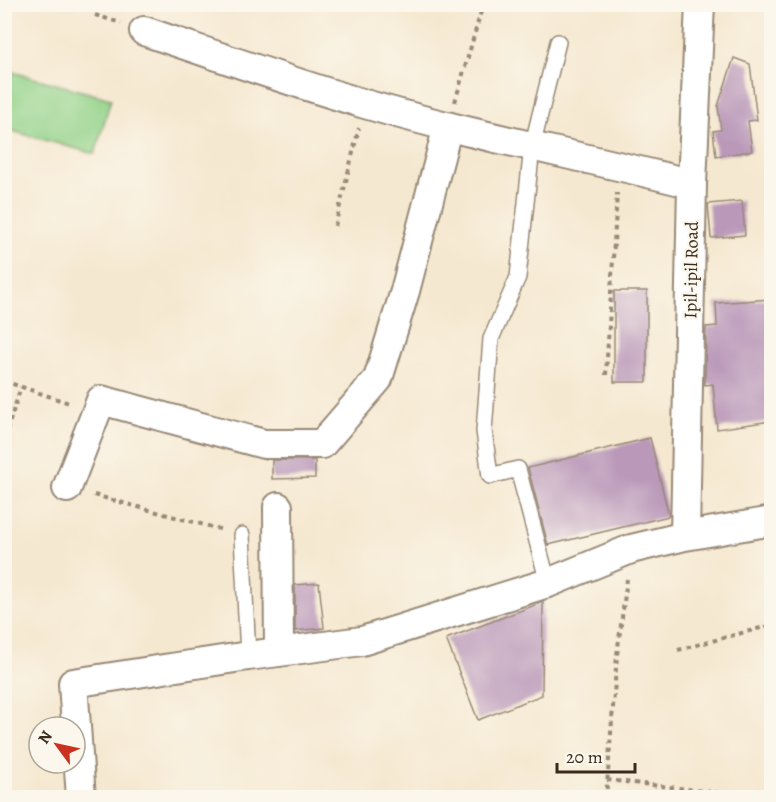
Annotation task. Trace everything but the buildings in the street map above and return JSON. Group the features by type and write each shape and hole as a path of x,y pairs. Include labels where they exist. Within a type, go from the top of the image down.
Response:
{"street":[{"name":"Ipil-ipil Road","path":"685,536 692,184 700,4"},
{"path":"144,31 365,104 532,147 619,165 692,184"},
{"path":"67,488 101,400 264,444 322,444 378,379 405,291 448,126"},
{"path":"278,507 279,652"},
{"path":"81,798 73,683 362,641 548,583 631,549 685,536 771,521"}],"lane":[{"path":"548,583 518,468 490,476 484,431 492,339 518,277 532,147 558,42"},
{"path":"242,535 248,656"}],"path":[{"path":"448,126 482,8"},
{"path":"335,226 365,104"},
{"path":"606,375 619,165"},
{"path":"4,381 95,413"},
{"path":"4,439 21,387"},
{"path":"67,488 242,535"},
{"path":"606,798 617,655 631,549"},
{"path":"678,650 771,625"},
{"path":"607,780 766,798"}],"green space":[{"path":"12,72 111,99 95,154 5,129 5,99"}]}
